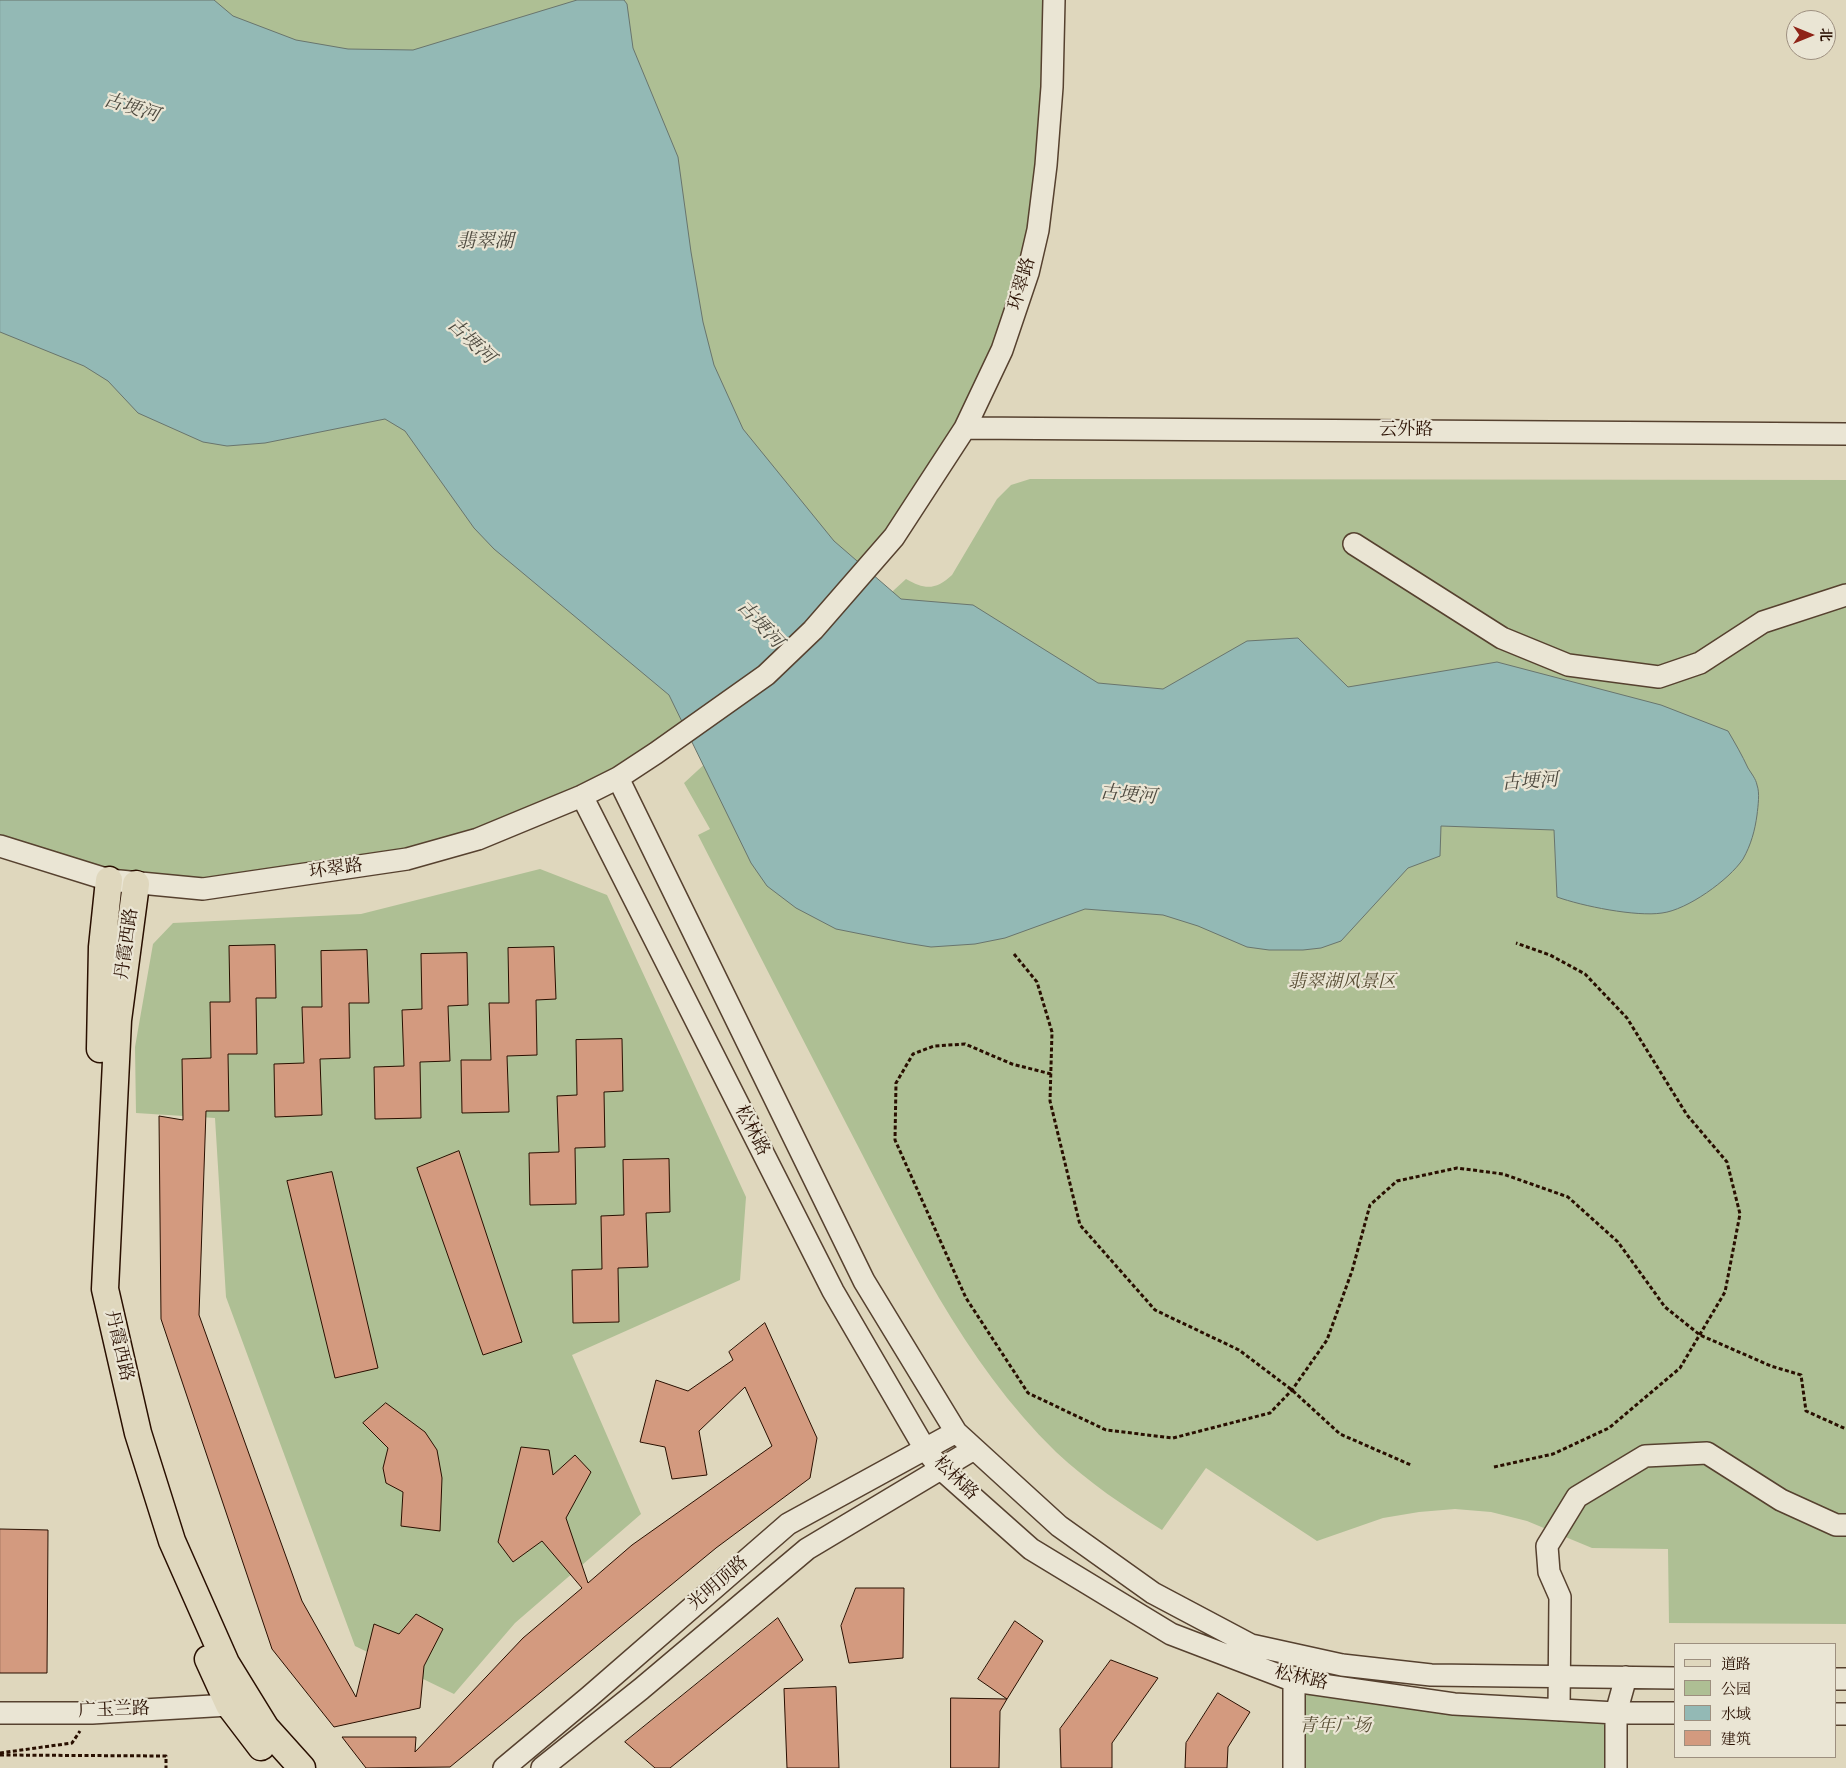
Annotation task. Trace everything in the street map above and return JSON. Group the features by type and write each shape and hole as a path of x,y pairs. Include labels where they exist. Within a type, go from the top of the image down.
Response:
{"main road":[{"name":"丹霞西路","path":"109,880 102,947 92,1303 128,1446 165,1563 229,1705 278,1768"},
{"name":"丹霞西路","path":"136,884 118,1020 104,1289 138,1433 172,1541 226,1663 266,1728 302,1768"}],"street":[{"name":"环翠路","path":"0,846 109,880 203,889 407,859 478,839 582,796 618,778 656,754 766,675 813,630 894,537 965,428 1002,350 1028,273 1038,230 1050,112 1054,0"},
{"name":"云外路","path":"965,428 1846,434"},
{"path":"1354,544 1502,638 1568,665 1659,677 1700,663 1764,622 1846,595"},
{"name":"松林路","path":"618,778 864,1281 956,1432 1059,1526 1145,1587 1251,1645 1342,1665 1431,1674 1674,1678"},
{"name":"松林路","path":"582,796 833,1291 925,1448 941,1469 1031,1549 1171,1634 1294,1681 1454,1704 1616,1713 1674,1714"},
{"name":"光明顶路","path":"504,1768 589,1697 788,1524 956,1432"},
{"name":"光明顶路","path":"542,1768 641,1689 807,1549 974,1449"},
{"path":"1559,1710 1560,1597 1549,1572 1547,1546 1577,1497 1645,1456 1707,1453 1781,1500 1836,1525 1846,1525"},
{"path":"1616,1768 1616,1713 1626,1677"},
{"path":"1294,1681 1294,1768"},
{"name":"广玉兰路","path":"0,1713 92,1713 229,1705"}],"path":[{"path":"1494,1467 1554,1454 1609,1428 1680,1368 1725,1292 1740,1214 1726,1162 1687,1115 1627,1018 1585,974 1550,955 1516,944"},
{"path":"1014,954 1037,982 1052,1032 1050,1101 1080,1225 1155,1310 1239,1350 1292,1390 1340,1434 1411,1465"},
{"path":"1051,1074 1012,1064 965,1044 934,1046 913,1054 896,1083 895,1140 966,1298 1028,1393 1106,1430 1173,1438 1270,1413 1292,1390 1327,1340 1352,1271 1370,1205 1397,1181 1457,1168 1503,1174 1568,1196 1618,1242 1665,1307 1700,1335 1771,1366 1801,1375 1806,1411 1846,1429"},
{"path":"0,1754 72,1743 92,1713"},
{"path":"0,1754 166,1756 166,1768"}],"green space":[{"path":"0,0 1054,0 1052,87 1015,313 894,537 656,753 478,839 203,889 0,846"},
{"name":"翡翠湖风景区","path":"1030,479 1846,480 1846,1624 1669,1623 1668,1549 1592,1548 1527,1521 1491,1512 1455,1509 1383,1518 1317,1541 1206,1468 1162,1530 1107,1494 1068,1463 1023,1416 992,1379 939,1298 915,1256 698,835 710,829 684,783 906,579 925,587 930,587 941,584 952,575 997,499 1011,485"},
{"path":"540,869 607,895 746,1197 740,1280 572,1355 641,1514 515,1623 454,1694 355,1646 226,1297 215,1118 136,1113 135,1047 153,944 173,923 361,914"},
{"name":"青年广场","path":"1294,1681 1616,1713 1616,1768 1294,1768"}],"water":[{"name":"翡翠湖","path":"0,0 214,0 233,16 296,40 348,49 413,50 577,0 624,0 627,4 633,48 678,157 703,322 714,365 743,429 834,541 901,599 973,605 1098,683 1163,689 1247,641 1298,638 1348,687 1497,662 1661,705 1728,731 1736,745 1758,788 1755,826 1746,854 1737,867 1718,885 1683,906 1662,913 1624,912 1580,904 1557,897 1554,830 1441,826 1440,856 1408,868 1341,941 1321,948 1303,950 1269,950 1247,947 1198,926 1163,915 1085,909 1005,938 975,944 931,947 836,929 796,908 767,886 751,863 669,695 494,549 474,528 405,431 385,419 265,443 227,446 203,442 138,413 108,381 84,366 0,332"}],"building":[{"path":"275,945 276,998 256,998 257,1054 228,1054 229,1111 206,1111 199,1315 302,1601 356,1697 374,1624 399,1634 416,1614 443,1629 424,1666 420,1708 334,1727 272,1649 161,1319 159,1116 183,1120 182,1059 211,1058 210,1002 230,1002 229,946"},
{"path":"554,947 556,999 536,1000 537,1055 507,1056 509,1112 462,1113 461,1060 491,1060 489,1003 509,1003 508,948"},
{"path":"367,950 369,1003 349,1003 350,1058 320,1059 322,1115 275,1117 274,1064 304,1063 302,1007 322,1007 321,951"},
{"path":"467,953 468,1005 448,1006 450,1061 420,1062 421,1118 375,1119 374,1067 404,1066 402,1010 422,1009 421,954"},
{"path":"622,1039 623,1091 604,1092 605,1147 575,1148 576,1204 530,1205 529,1153 559,1152 557,1096 577,1095 576,1040"},
{"path":"459,1151 522,1342 483,1355 417,1168"},
{"path":"669,1159 670,1212 646,1213 648,1267 618,1268 619,1322 573,1323 572,1270 602,1269 601,1216 624,1215 623,1160"},
{"path":"332,1172 378,1368 335,1378 287,1181"},
{"path":"765,1323 817,1438 810,1478 716,1548 450,1767 366,1768 342,1737 416,1737 415,1752 523,1638 582,1588 542,1541 513,1562 498,1542 521,1447 549,1450 553,1475 575,1455 591,1472 566,1518 588,1583 632,1545 772,1446 745,1387 699,1431 707,1475 672,1479 665,1447 640,1442 656,1380 688,1391 733,1360 729,1352"},
{"path":"386,1403 425,1432 437,1450 442,1478 440,1531 401,1526 403,1492 386,1483 383,1468 388,1448 363,1423"},
{"path":"0,1529 48,1530 47,1673 0,1673"},
{"path":"856,1588 904,1588 903,1658 849,1663 841,1626"},
{"path":"778,1618 803,1660 670,1768 655,1768 625,1742"},
{"path":"1015,1621 1043,1641 1007,1699 978,1679"},
{"path":"1111,1660 1158,1678 1112,1743 1112,1768 1061,1768 1060,1729"},
{"path":"836,1687 839,1768 787,1768 784,1689"},
{"path":"1218,1693 1250,1712 1228,1747 1227,1768 1185,1768 1186,1743"},
{"path":"951,1698 1007,1699 1000,1711 999,1768 951,1768"}],"water label":[{"name":"古埂河","path":"131,109"},
{"name":"古埂河","path":"470,342"},
{"name":"古埂河","path":"759,625"},
{"name":"古埂河","path":"1530,783"},
{"name":"古埂河","path":"1128,796"}]}
